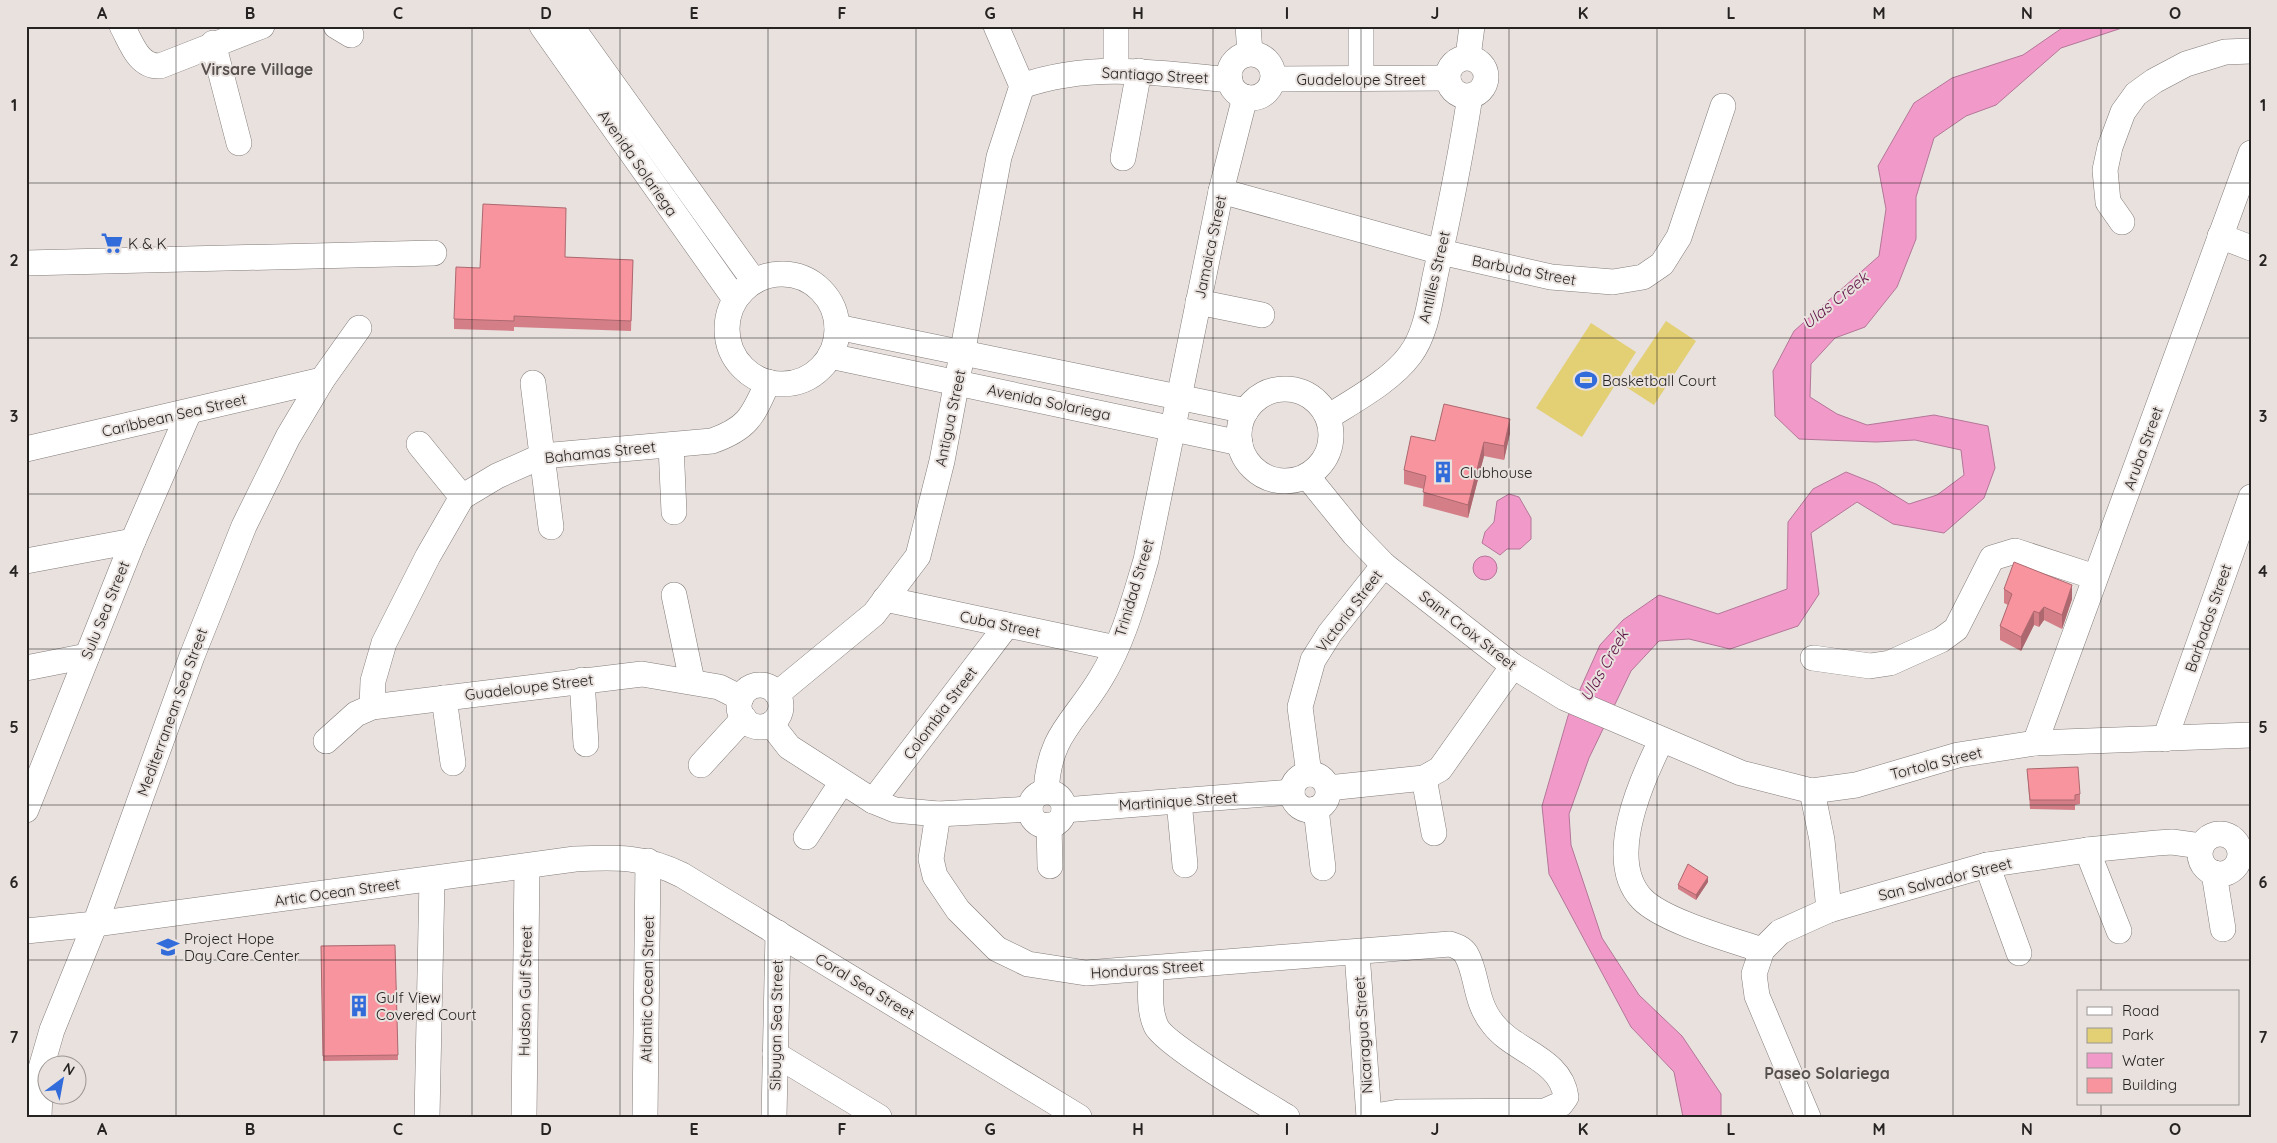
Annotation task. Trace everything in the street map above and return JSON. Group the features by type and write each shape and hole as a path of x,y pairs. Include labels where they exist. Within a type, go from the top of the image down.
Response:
{"street":[{"path":"122,26 138,56 143,62 153,66 160,66 213,43 262,26"},
{"name":"Avenida Solariega","path":"542,26 735,299"},
{"path":"996,26 1022,86"},
{"path":"1116,26 1127,71 1123,158"},
{"path":"1248,26 1250,54"},
{"path":"1361,26 1361,78"},
{"path":"1468,57 1472,26"},
{"path":"557,49 575,31"},
{"name":"Avenida Solariega","path":"575,31 754,281"},
{"path":"213,43 239,143"},
{"path":"2122,222 2108,202 2105,170 2110,147 2123,112 2136,94 2154,81 2186,64 2225,52 2251,52"},
{"path":"1250,54 1265,58 1270,64 1274,79 1271,86 1261,96 1238,89 1229,73 1236,59 1250,54"},
{"path":"1468,57 1481,63 1487,76 1482,89 1470,96 1458,94 1453,90 1448,78 1448,72 1456,61 1468,57"},
{"name":"Santiago Street","path":"1022,86 1047,77 1127,71 1238,89"},
{"name":"Guadeloupe Street","path":"1274,79 1448,78"},
{"name":"Antigua Street","path":"777,694 874,614 918,556 942,461 958,383 999,157 1022,86"},
{"name":"Jamaica Street","path":"1178,397 1221,191 1238,89"},
{"name":"Antilles Street","path":"1328,417 1389,375 1410,355 1426,316 1441,252 1470,96"},
{"name":"Barbuda Street","path":"1221,191 1441,252 1551,277 1580,281 1613,282 1644,277 1662,264 1679,237 1722,106"},
{"path":"641,166 662,152"},
{"name":"Aruba Street","path":"2035,743 2251,153"},
{"path":"2220,236 2251,248"},
{"path":"26,263 434,253"},
{"path":"772,274 791,274 809,281 823,293 833,309 836,327 835,342 830,356 810,376 796,382 768,382 754,376 742,367 731,348 727,327 729,312 735,299 754,281 772,274"},
{"path":"1198,302 1262,315"},
{"name":"Avenida Solariega","path":"836,327 1246,411"},
{"name":"Mediterranean Sea Street","path":"39,1117 41,1068 45,1050 95,924 192,656 244,526 288,437 322,380 358,328"},
{"name":"Avenida Solariega","path":"830,356 1240,443"},
{"name":"Caribbean Sea Street","path":"26,449 322,380"},
{"name":"Bahamas Street","path":"462,496 497,476 542,456 712,441 729,435 753,416 768,382"},
{"path":"533,383 551,527"},
{"path":"1281,389 1296,390 1309,396 1320,405 1328,417 1331,445 1326,458 1318,468 1307,476 1293,481 1278,481 1265,476 1253,468 1244,457 1240,443 1240,426 1246,411 1255,400 1267,393 1281,389"},
{"name":"Trinidad Street","path":"1038,800 1056,743 1101,678 1116,648 1132,606 1146,560 1178,397"},
{"name":"Sulu Sea Street","path":"26,810 32,781 87,656 133,541 189,412"},
{"path":"372,707 373,681 384,643 428,556 462,496 419,444"},
{"path":"671,445 674,512"},
{"name":"Saint Croix Street","path":"1307,476 1354,534 1384,564 1513,666 1565,698 1661,740"},
{"name":"Barbados Street","path":"2165,739 2251,497"},
{"path":"26,561 133,541"},
{"path":"1813,658 1870,666 1890,663 1942,640 1956,629 1992,558 2004,553 2015,551 2095,577"},
{"name":"Victoria Street","path":"1323,868 1318,790 1300,707 1313,660 1330,633 1384,564"},
{"path":"674,595 692,682"},
{"name":"Cuba Street","path":"885,600 1116,648"},
{"name":"Colombia Street","path":"873,801 1007,625"},
{"path":"26,668 87,656"},
{"path":"1318,790 1424,778 1440,769 1455,751 1513,666"},
{"name":"Guadeloupe Street","path":"326,741 356,714 372,707 642,674 719,687 742,708"},
{"path":"582,680 586,744"},
{"path":"701,765 742,708 751,688 758,685 765,686 777,694 780,700 780,714 771,724 757,726 742,708"},
{"path":"444,698 453,763"},
{"path":"771,724 789,747 873,801 895,810 938,814 1038,800 1057,795 1061,799 1050,866"},
{"name":"Tortola Street","path":"1661,740 1741,773 1812,791 1856,785 1958,755 2035,743 2251,735"},
{"path":"1661,740 1644,774 1634,804 1627,841 1627,873 1642,899 1670,917 1711,934 1762,950"},
{"path":"1424,778 1434,833"},
{"name":"Martinique Street","path":"1057,818 1179,801 1292,792 1297,780 1318,790"},
{"path":"806,837 842,782"},
{"path":"1812,791 1822,840 1829,910"},
{"path":"1179,801 1184,865"},
{"name":"Honduras Street","path":"938,814 931,859 935,876 958,910 997,949 1028,964 1086,974 1357,953 1441,944 1460,947 1466,953 1484,1012 1501,1034 1548,1065 1563,1083 1566,1097 1561,1104 1545,1111 1400,1112 1369,1117"},
{"path":"2224,834 2243,839 2236,865 2226,873 2214,873 2203,865 2200,859 2201,846 2210,836 2224,834"},
{"name":"San Salvador Street","path":"1808,1117 1757,996 1754,974 1762,950 1780,932 1829,910 1987,865 2157,842 2201,846"},
{"path":"2087,850 2120,932"},
{"name":"Artic Ocean Street","path":"26,931 95,924 584,859 626,857 648,860"},
{"name":"Coral Sea Street","path":"648,860 682,875 778,932 1079,1117"},
{"name":"Atlantic Ocean Street","path":"646,1117 648,860"},
{"path":"1987,865 2019,953"},
{"name":"Hudson Gulf Street","path":"524,1117 527,866"},
{"path":"2214,873 2223,929"},
{"path":"427,1117 432,879"},
{"name":"Sibuyan Sea Street","path":"774,1117 778,932"},
{"name":"Nicaragua Street","path":"1357,953 1369,1117"},
{"path":"1151,969 1152,1011 1156,1027 1170,1040 1235,1086 1286,1117"},
{"path":"775,1054 877,1116"}],"green space":[{"path":"1666,321 1696,341 1654,405 1623,385"},
{"name":"Basketball Court","path":"1591,323 1636,352 1582,437 1536,408"}],"water":[{"name":"Ulas Creek","path":"2065,26 2128,26 2061,48 1996,105 1966,116 1934,138 1916,197 1916,239 1897,287 1865,327 1835,338 1811,364 1810,397 1837,414 1867,425 1934,415 1988,426 1995,468 1984,498 1944,533 1893,524 1857,502 1811,533 1819,594 1798,626 1730,649 1689,639 1659,641 1631,671 1589,758 1569,814 1571,845 1602,938 1639,995 1682,1036 1721,1094 1721,1117 1683,1117 1674,1072 1631,1027 1549,874 1542,806 1568,716 1600,645 1623,620 1659,595 1718,614 1787,589 1788,522 1813,489 1846,472 1876,484 1909,504 1937,495 1964,475 1961,450 1915,440 1876,442 1799,439 1775,416 1773,371 1794,331 1879,256 1886,209 1878,166 1914,103 1952,78 2023,55"},
{"path":"1509,494 1519,497 1531,518 1531,539 1520,549 1507,549 1500,555 1482,543 1485,532 1494,522 1497,501"},
{"path":"1485,556 1490,557 1496,563 1496,573 1490,579 1485,580 1480,579 1474,573 1473,568 1474,563 1480,557"}],"building":[{"path":"483,204 566,208 565,257 633,260 631,321 514,316 514,321 454,319 456,267 480,268"},
{"name":"Clubhouse","path":"1444,404 1510,419 1504,446 1484,442 1468,505 1423,492 1426,476 1404,470 1411,436 1435,441"},
{"path":"2014,562 2072,585 2062,615 2044,607 2039,613 2034,611 2021,637 2000,626 2012,594 2004,589"},
{"path":"2078,767 2080,794 2075,795 2075,800 2030,800 2027,769"},
{"path":"1688,864 1708,877 1696,895 1678,885"},
{"name":"Gulf View Covered Court","path":"395,945 398,1055 323,1056 321,946"}],"place":[{"name":"K & K","path":"112,243"},
{"name":"Basketball Court","path":"1586,380"},
{"name":"Clubhouse","path":"1443,472"},
{"name":"Project Hope Day Care Center","path":"168,947"},
{"name":"Gulf View Covered Court","path":"359,1006"}],"district":[{"name":"Virsare Village","path":"257,69"},
{"name":"Paseo Solariega","path":"1827,1073"}]}
